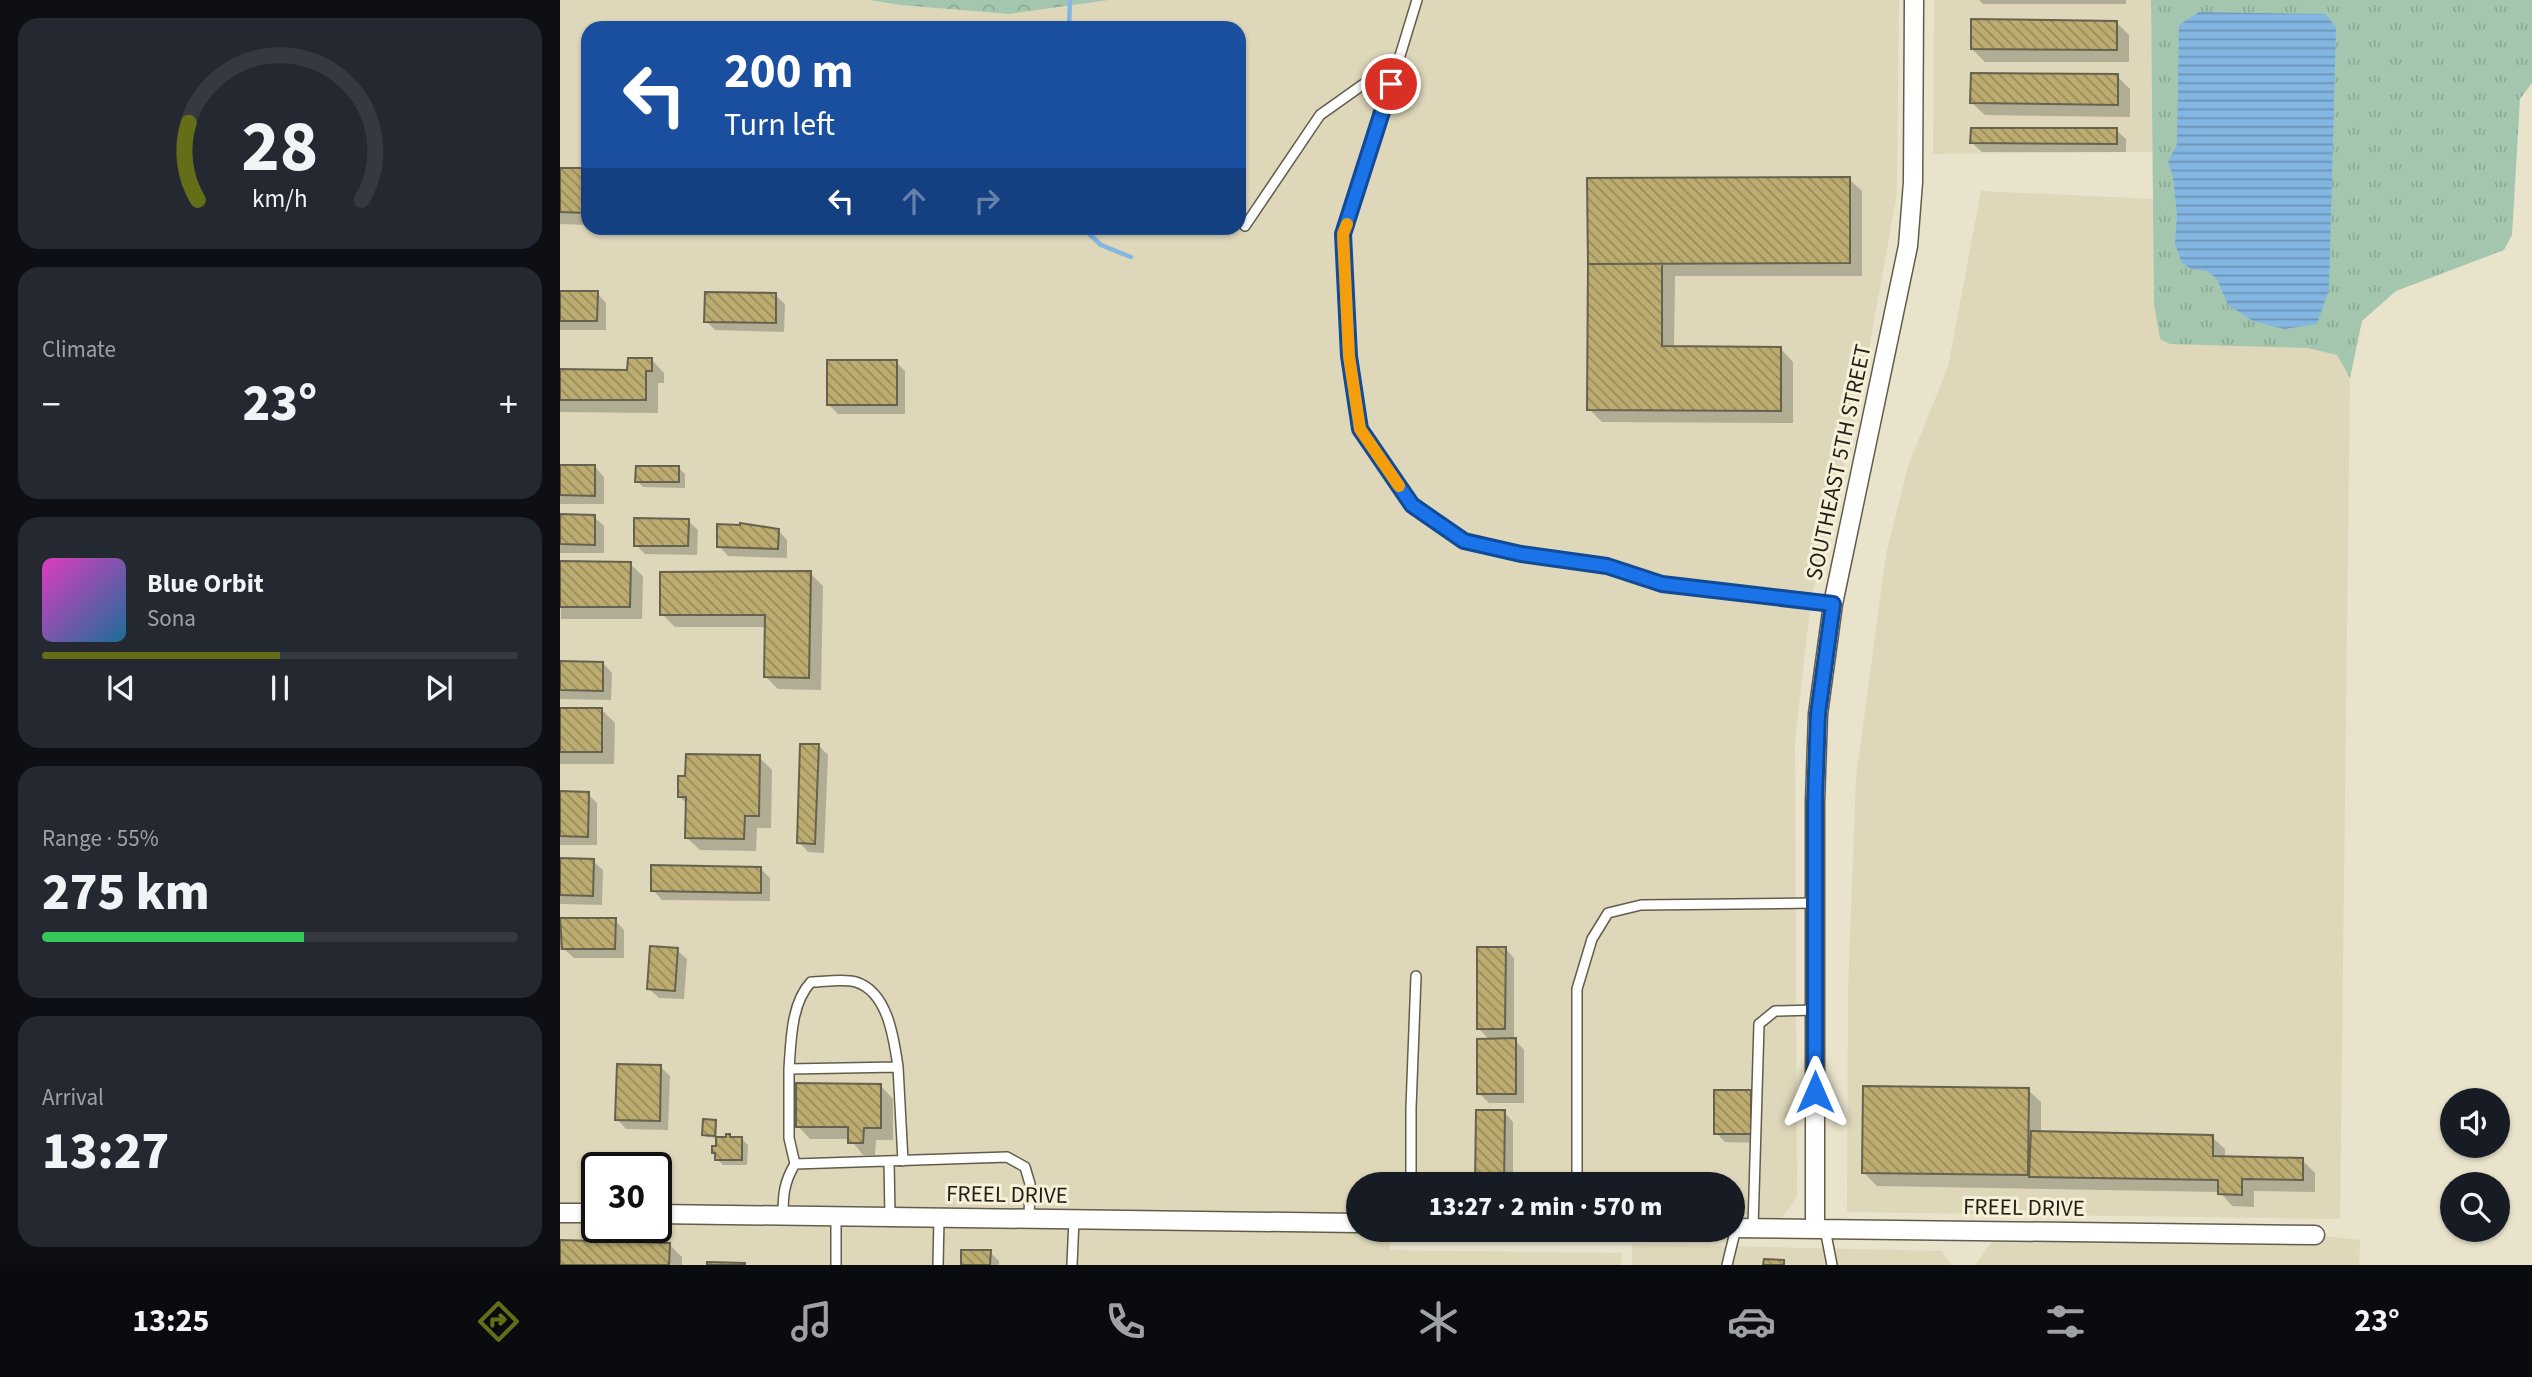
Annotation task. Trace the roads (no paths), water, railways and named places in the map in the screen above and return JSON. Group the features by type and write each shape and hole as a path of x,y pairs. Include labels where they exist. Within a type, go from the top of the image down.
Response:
{"street":[{"name":"SOUTHEAST 5TH STREET","path":"1820,1229 1815,1010 1818,714 1833,604 1908,246 1913,182 1914,0"},
{"path":"560,1213 581,1213"},
{"name":"FREEL DRIVE","path":"672,1214 1346,1223"},
{"name":"FREEL DRIVE","path":"1745,1228 2315,1235"}],"lane":[{"path":"1417,0 1343,234 1349,356 1360,429 1412,505 1464,541 1521,554 1607,566 1662,584 1833,604"},
{"path":"1246,225 1320,115 1399,59"},
{"path":"1577,1172 1577,989 1592,939 1608,913 1642,905 1815,903"},
{"path":"1411,1172 1410,1108 1416,976"},
{"path":"783,1215 786,1178 795,1164 789,1138 792,1034 803,991 811,982 855,982 873,993 892,1027 898,1067 903,1161"},
{"path":"1745,1183 1759,1024 1775,1011 1815,1010"},
{"path":"789,1069 898,1067"},
{"path":"795,1164 1007,1157 1025,1167 1030,1184 1028,1219"},
{"path":"889,1161 890,1217"},
{"path":"836,1216 836,1265"},
{"path":"938,1265 939,1218"},
{"path":"1072,1265 1074,1219"},
{"path":"1820,1229 1832,1265"},
{"path":"1727,1265 1736,1242"}],"water":[{"path":"2199,12 2325,14 2336,27 2329,290 2317,324 2284,329 2253,321 2228,305 2217,279 2207,271 2191,269 2182,263 2175,244 2177,215 2173,176 2168,162 2177,144 2179,25"}],"waterway":[{"path":"1069,21 1070,0"},
{"path":"1090,235 1101,245 1131,257"}]}
